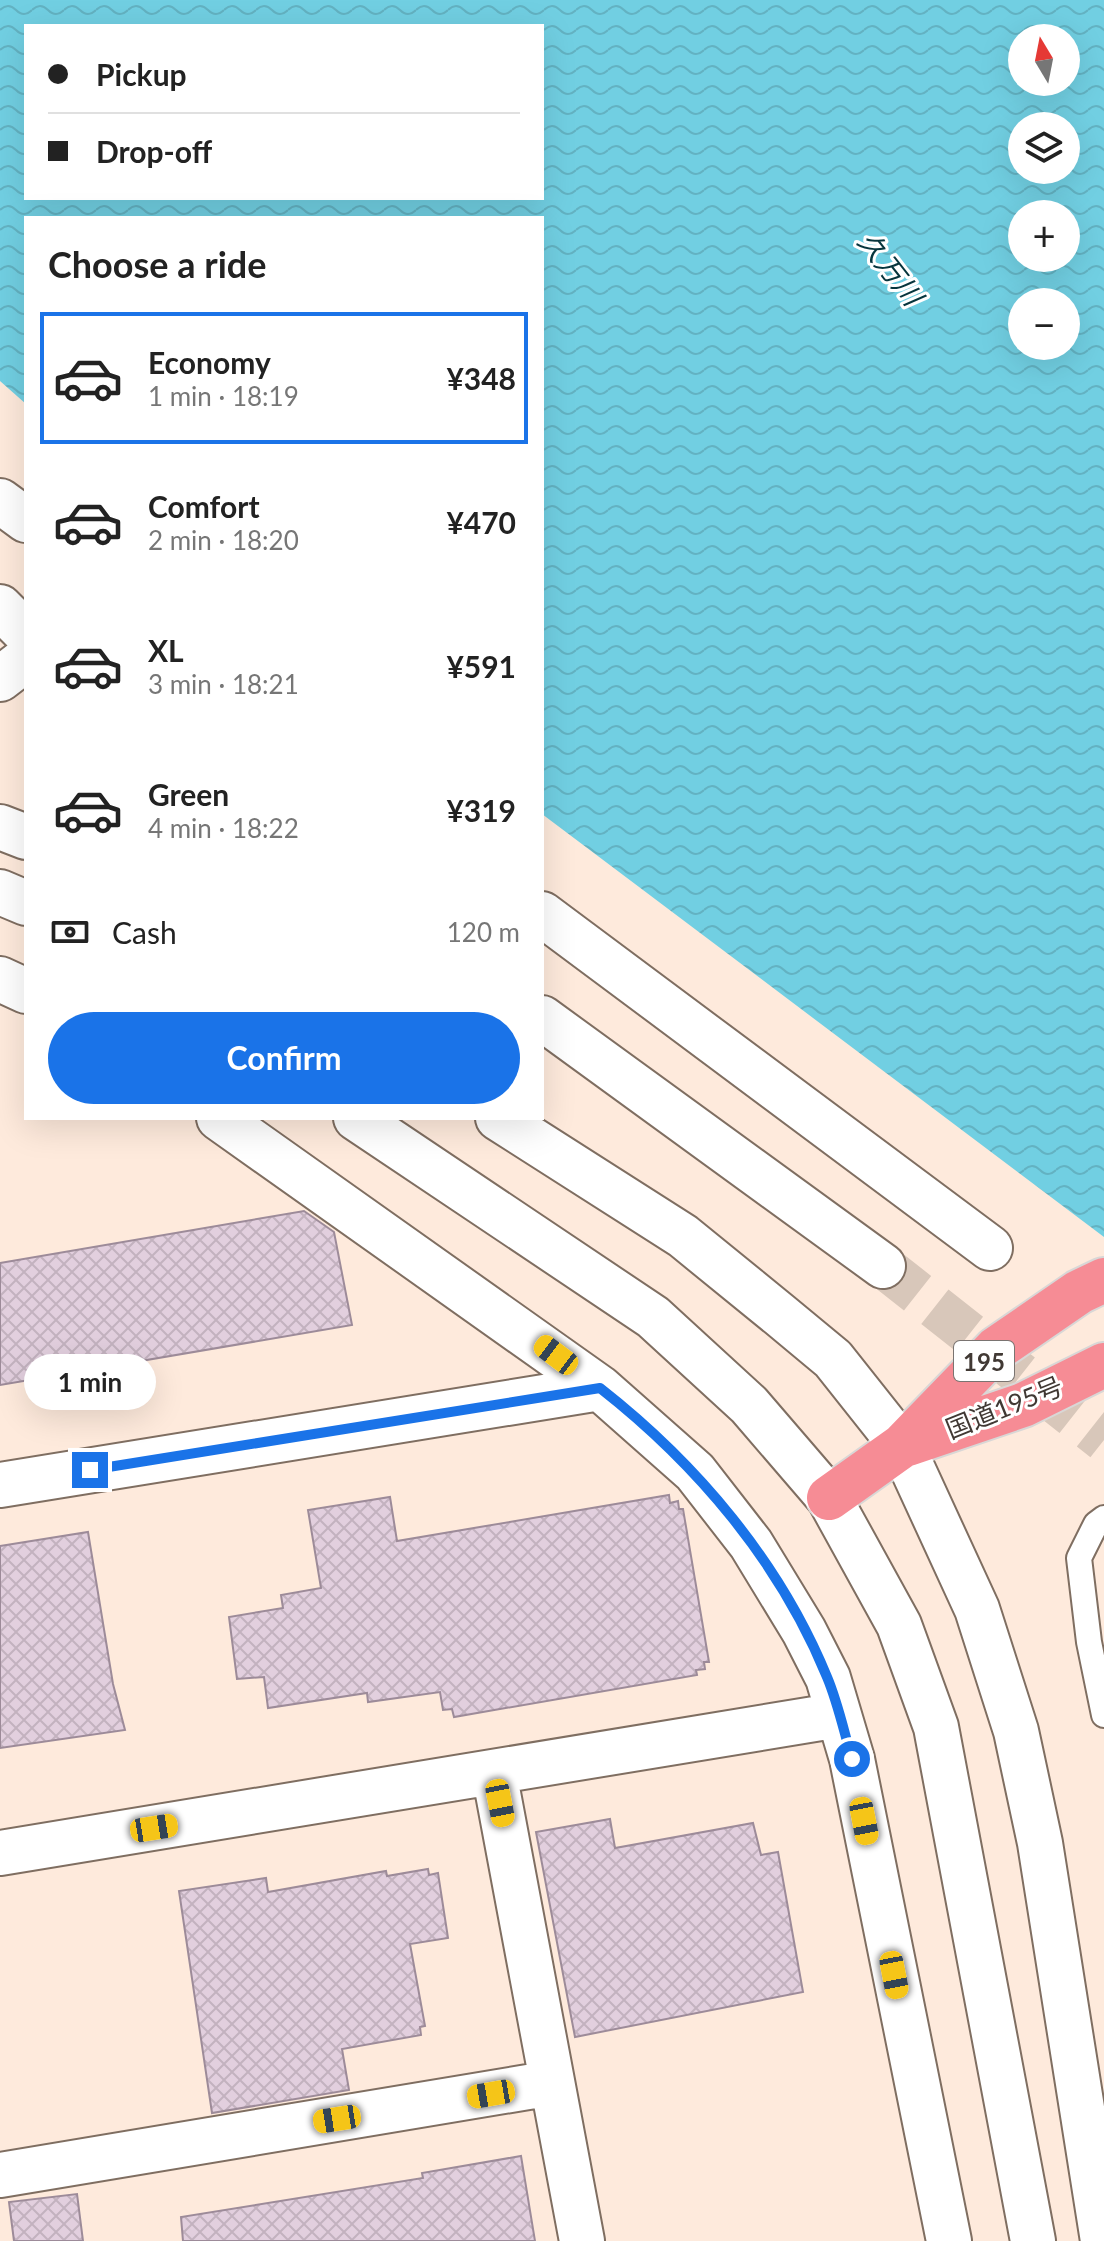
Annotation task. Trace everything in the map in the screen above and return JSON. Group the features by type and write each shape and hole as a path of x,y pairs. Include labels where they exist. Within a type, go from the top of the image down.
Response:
{"highway":[{"name":"国道195号","path":"829,1498 902,1446 996,1349 1092,1286"},
{"name":"国道195号","path":"902,1446 1023,1405 1104,1365"}],"street":[{"path":"0,501 24,519"},
{"path":"0,607 24,631"},
{"path":"0,679 24,661"},
{"path":"0,827 24,836"},
{"path":"0,892 24,902"},
{"path":"544,915 990,1248"},
{"path":"0,979 24,990"},
{"path":"544,1019 883,1266"},
{"path":"222,1120 600,1388 695,1472 742,1532 804,1631 828,1678 852,1759 949,2241"},
{"path":"359,1120 653,1317 749,1405 829,1498 899,1625 936,1727 1033,2241"},
{"path":"501,1120 683,1236 833,1359 902,1446 977,1609 1016,1731 1040,1843 1103,2241"},
{"path":"0,1485 600,1388"},
{"path":"0,1853 839,1715"},
{"path":"494,1772 582,2241"},
{"path":"0,2175 552,2083"}],"lane":[{"path":"1104,1518 1096,1524 1079,1558 1089,1642 1104,1715"}],"water":[{"name":"久万川","path":"0,0 1104,0 1104,1237 544,816 544,216 24,216 24,402 0,381"}],"building":[{"path":"304,1211 334,1232 352,1325 0,1385 0,1263"},
{"path":"669,1495 670,1503 678,1501 679,1509 683,1509 709,1662 704,1662 705,1669 696,1670 697,1675 454,1717 452,1709 443,1710 440,1692 368,1702 367,1693 268,1708 264,1677 237,1679 229,1617 283,1608 281,1595 321,1588 308,1510 390,1497 397,1541"},
{"path":"88,1532 113,1684 125,1730 0,1748 0,1546"},
{"path":"610,1819 615,1848 753,1823 761,1855 778,1852 803,1992 575,2037 536,1832"},
{"path":"428,1869 429,1875 438,1873 448,1938 410,1944 425,2026 420,2027 421,2035 342,2049 349,2090 212,2113 179,1891 266,1878 268,1892 386,1871 387,1876"},
{"path":"521,2156 535,2241 183,2241 181,2217 423,2178 422,2173"},
{"path":"77,2194 83,2241 14,2241 9,2202"}],"tunnel":[{"path":"883,1266 1104,1440"}],"route":[{"path":"90,1470 600,1388 640,1420 695,1472 751,1544 804,1631 828,1678 852,1759"}]}
